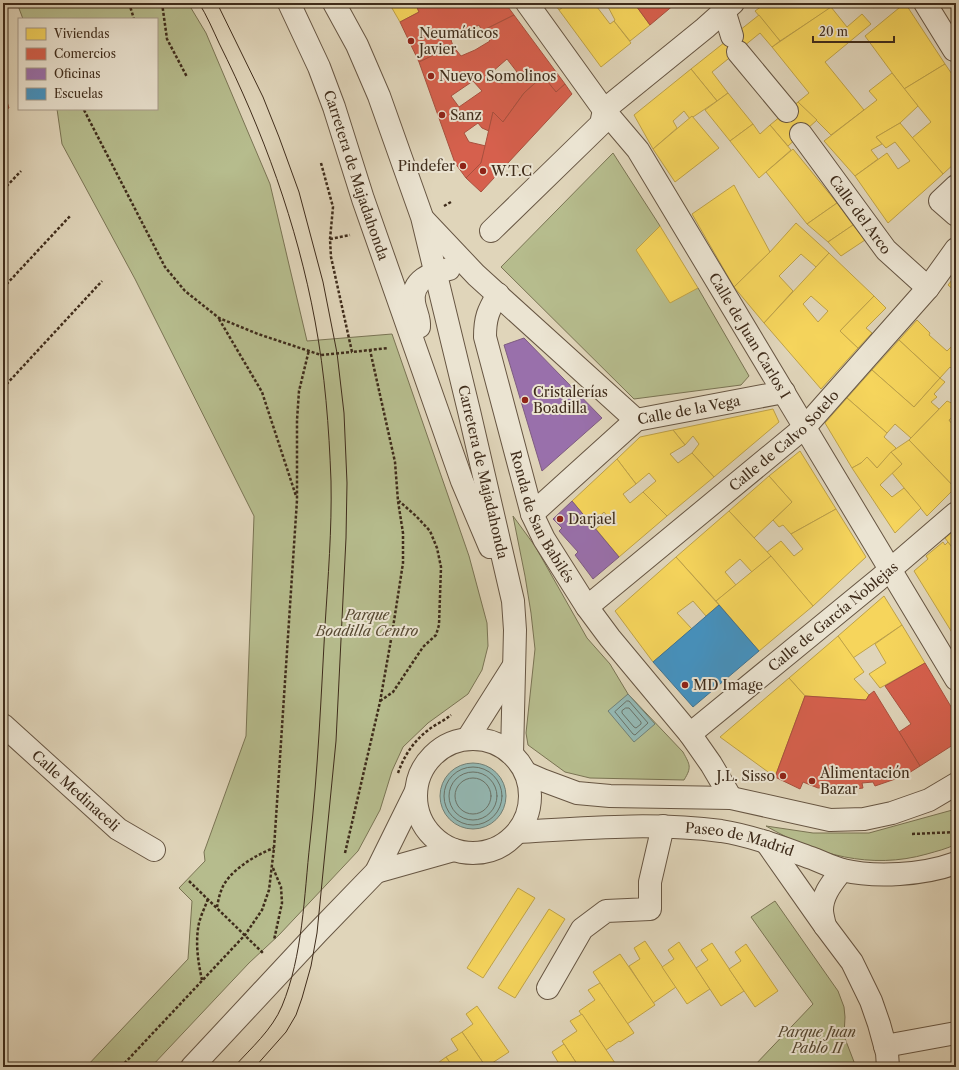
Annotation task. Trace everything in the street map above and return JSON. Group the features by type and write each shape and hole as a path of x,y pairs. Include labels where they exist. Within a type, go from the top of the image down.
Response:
{"street":[{"name":"Carretera de Majadahonda","path":"288,3 319,67 334,106 363,199 462,481 513,601"},
{"name":"Carretera de Majadahonda","path":"334,3 357,45 379,96 422,217 436,272 513,601 515,630 512,754"},
{"name":"Calle de Juan Carlos I","path":"527,3 604,110 638,150 956,679"},
{"path":"925,3 954,50"},
{"path":"491,231 601,124 604,110 705,28 728,7"},
{"path":"728,7 735,44 786,111"},
{"name":"Calle del Arco","path":"801,134 886,250 928,288"},
{"path":"956,186 940,201 956,215"},
{"path":"422,217 476,275 636,420"},
{"name":"Calle de Calvo Sotelo","path":"587,607 805,427 928,288 956,249"},
{"path":"436,272 467,265"},
{"name":"Carretera de Majadahonda","path":"416,350 419,321 414,301 416,286 425,277 436,272"},
{"name":"Ronda de San Babilés","path":"498,294 488,311 484,338 532,514 544,539 587,607 610,638 690,734 711,764 731,798"},
{"name":"Calle de la Vega","path":"532,514 636,420 784,392"},
{"name":"Calle de García Noblejas","path":"690,734 956,513"},
{"name":"Carretera de Majadahonda","path":"468,738 513,667"},
{"name":"Calle Medinaceli","path":"3,725 118,829 154,850"},
{"path":"192,1067 376,872 416,791 421,772 429,758 441,748 453,742 468,738 484,739 499,744 512,754 520,763 526,773 531,793 528,814 518,832 502,846 488,851 469,853 454,850 442,844 427,830 418,812 416,791"},
{"path":"526,773 577,793 610,796 731,798 830,820 864,819 892,813 929,800 956,784"},
{"path":"548,988 582,929 606,911 650,909 650,882 664,826"},
{"name":"Paseo de Madrid","path":"518,832 609,827 664,826 741,834 842,870 874,874 904,874 949,866 956,863"},
{"path":"766,842 852,962 871,1001 879,1024 887,1053 888,1067"},
{"path":"376,872 454,850"},
{"path":"825,926 822,910 825,894 842,870"},
{"path":"885,1046 956,1033"}],"path":[{"path":"128,3 134,18"},
{"path":"162,3 167,39 187,77"},
{"path":"84,110 165,268 185,291 219,318 258,334 321,355 392,348"},
{"path":"321,163 333,207 330,239 331,257 352,352"},
{"path":"3,190 21,171"},
{"path":"3,288 71,215"},
{"path":"3,388 102,281"},
{"path":"219,318 262,392 297,500"},
{"path":"121,1067 245,935 262,910 269,890 274,848 297,500 297,420 299,391 309,350"},
{"path":"345,853 380,702 403,563 403,533 398,501 395,462 370,350"},
{"path":"380,702 393,692 424,647 436,635 439,625 441,567 437,548 430,531 416,516 398,501"},
{"path":"397,775 406,753 416,741 427,730 446,719 456,711"},
{"path":"217,907 221,890 232,875 260,853 274,848"},
{"path":"272,866 280,887 282,903 273,946"},
{"path":"189,880 267,957"},
{"path":"202,981 198,961 197,942 199,923 208,899"}],"green space":[{"name":"Parque Boadilla Centro","path":"17,3 188,3 206,33 270,184 307,341 392,334 469,556 487,623 488,646 482,670 468,694 428,723 403,747 392,771 380,810 358,851 279,935 249,963 151,1067 86,1067 188,959 192,901 179,888 205,861 204,852 246,736 254,516 135,279 62,144 57,110 158,110 158,18 23,18"},
{"path":"613,153 660,226 637,250 698,288 749,376 741,385 634,399 501,267"},
{"path":"513,516 535,546 587,638 610,664 628,694 683,752 689,766 684,780 590,778 565,772 528,745 526,733 535,649 525,576"},
{"path":"956,809 956,844 946,849 906,859 865,860 844,857 804,845 766,826 813,833 869,833"},
{"name":"Parque Juan Pablo II","path":"775,901 838,991 844,1007 844,1036 856,1067 753,1067 813,1004 751,917"}],"water":[{"path":"628,694 655,724 634,742 608,711"},
{"path":"467,763 479,763 491,768 501,778 506,790 504,809 491,824 479,829 467,829 455,824 445,814 440,802 440,790 445,778 455,768"}],"building: Viviendas":[{"path":"389,3 415,3 419,12 400,22"},
{"path":"554,3 569,3 559,10"},
{"path":"569,3 603,3 597,7 610,24 614,21 631,43 601,67 559,10"},
{"path":"606,3 634,3 650,25 630,41 614,21 615,20"},
{"path":"766,3 838,3 780,41 755,11"},
{"path":"869,3 880,3 873,8"},
{"path":"905,3 945,64 904,89 865,36"},
{"path":"831,7 847,27 862,14 871,24 825,62 864,110 831,135 798,102 809,93 772,47"},
{"path":"759,15 780,41 772,47 760,33 712,72 728,93 717,101 691,69"},
{"path":"945,64 956,80 956,162 943,174 912,138 931,122 904,89"},
{"path":"691,69 717,101 690,119 684,111 673,121 677,128 653,149 634,115"},
{"path":"892,73 918,106 900,123 876,137 882,144 871,150 878,159 855,176 824,141 877,100 869,91"},
{"path":"728,93 753,124 730,141 705,110"},
{"path":"798,102 817,120 788,146 770,125"},
{"path":"692,116 719,148 675,182 653,149"},
{"path":"900,123 943,174 888,223 855,176 887,153 898,169 910,161 895,142 886,148 876,137"},
{"path":"753,124 760,134 770,125 791,150 759,178 730,141"},
{"path":"793,149 837,203 807,224 766,172"},
{"path":"734,185 770,252 734,287 692,214"},
{"path":"837,203 853,225 828,242 807,224"},
{"path":"796,223 829,253 816,267 801,254 779,276 793,291 764,323 734,287 770,252"},
{"path":"853,225 865,240 841,256 828,242"},
{"path":"660,226 698,288 670,303 636,250"},
{"path":"829,253 874,296 840,331 858,348 821,389 764,323","holes":["811,296 828,311 818,322 803,304"]},
{"path":"956,275 956,292 948,285"},
{"path":"874,296 886,308 866,328 872,333 858,348 840,331"},
{"path":"917,320 930,333 929,335 947,351 956,342 956,373 950,367 940,378 899,340"},
{"path":"899,340 940,378 914,407 872,370"},
{"path":"872,370 914,407 940,378 945,382 934,394 937,397 931,402 939,409 911,438 895,424 887,433 847,398"},
{"path":"847,398 887,433 884,437 896,448 877,468 867,457 861,463 852,468 825,423"},
{"path":"947,401 956,405 956,414 949,420 956,429 955,488 909,440"},
{"path":"773,409 779,422 714,477 692,453 699,444 693,436 685,445 673,430"},
{"path":"956,414 956,429 949,420"},
{"path":"673,430 685,445 670,454 678,463 692,453 714,477 667,516 643,492 656,481 649,473 636,484 617,459 640,437"},
{"path":"909,440 955,488 927,516 892,473 902,464 891,452"},
{"path":"800,451 836,509 791,534 783,525 779,527 773,520 792,502 769,476"},
{"path":"891,452 902,464 880,485 892,497 904,488 921,508 895,533 852,468 861,463 867,457 877,468"},
{"path":"617,459 636,484 623,494 630,503 643,492 667,516 619,557 596,529 609,518 604,512 591,524 572,501"},
{"path":"769,476 792,502 754,538 729,511"},
{"path":"836,509 866,557 813,606 767,552 781,541 794,556 803,549 791,534"},
{"path":"729,511 771,556 752,572 740,559 725,572 736,585 716,601 676,557"},
{"path":"956,529 956,553 945,538"},
{"path":"943,542 945,545 948,542 956,553 956,639 914,571 928,559 926,556"},
{"path":"771,556 813,606 759,651 716,601"},
{"path":"676,557 719,605 706,616 693,601 677,613 692,629 653,662 615,611"},
{"path":"884,596 902,625 853,658 838,636"},
{"path":"902,625 925,663 880,688 869,674 886,663 875,644"},
{"path":"838,636 864,672 854,679 869,695 866,700 805,696 789,678"},
{"path":"789,678 805,696 775,777 720,737"},
{"path":"518,888 535,898 483,978 467,968"},
{"path":"549,909 565,919 515,998 498,988"},
{"path":"645,941 676,987 653,1003 629,966 640,959 634,948"},
{"path":"679,942 710,989 687,1004 662,967 674,959 668,950"},
{"path":"712,943 744,991 721,1006 696,968 708,960 701,950"},
{"path":"746,944 778,991 755,1007 729,969 741,961 735,952"},
{"path":"620,954 655,1005 627,1024 593,972"},
{"path":"600,983 634,1033 606,1050 579,1011 595,1000 588,990"},
{"path":"477,1006 509,1052 486,1067 462,1032 473,1024 466,1014"},
{"path":"582,1014 615,1063 609,1067 579,1067 562,1041 577,1031 570,1021"},
{"path":"462,1032 486,1067 453,1067 446,1057 458,1050 451,1039"},
{"path":"564,1044 579,1067 550,1067 558,1062 552,1052"},
{"path":"446,1057 453,1067 436,1067 435,1065"}],"building: Comercios":[{"path":"415,3 429,3 431,6 438,3 505,3 514,15 482,31 479,25 451,40 453,46 419,62 400,22 419,12"},
{"path":"634,3 675,3 675,4 650,25"},
{"path":"514,15 565,84 556,92 543,76 524,93 503,122 493,112 489,131 482,128 478,123 464,133 469,142 486,146 481,163 466,178 455,163 419,62 453,46 461,56 475,50 490,41 482,31","holes":["507,59 517,72 502,84 492,72","473,81 482,91 459,107 451,96"]},
{"path":"543,76 556,92 565,84 572,94 481,192 466,178 481,163 493,112 503,122 524,93"},
{"path":"3,89 9,108 3,110"},
{"path":"925,663 956,715 956,743 920,766 899,732 911,724 885,686"},
{"path":"874,691 920,766 904,776 875,786 873,782 862,783 863,788 848,790 847,786 818,788 803,782 800,789 775,777 805,696 866,700"}],"building: Oficinas":[{"path":"524,338 602,418 542,471 504,345"},
{"path":"572,501 619,557 593,579 575,555 578,552 559,531 562,528 553,519"}],"building: Escuelas":[{"path":"719,605 759,651 693,707 653,662"}],"tram line":[{"path":"199,3 235,76 264,144 277,179 299,249 315,321 324,381 331,481 330,554 317,761 313,815 299,946 289,987 278,1015 261,1038 234,1067"},
{"path":"217,3 263,97 299,192 323,282 337,353 344,413 347,483 346,538 336,741 317,933 311,966 296,1015 286,1032 255,1067"}],"place":[{"name":"Neumáticos Javier","path":"411,41"},
{"name":"Nuevo Somolinos","path":"431,76"},
{"name":"Sanz","path":"442,115"},
{"name":"Pindefer","path":"463,166"},
{"name":"W.T.C","path":"483,171"},
{"name":"Cristalerías Boadilla","path":"525,400"},
{"name":"Darjael","path":"560,519"},
{"name":"MD Image","path":"685,685"},
{"name":"J.L. Sisso","path":"783,776"},
{"name":"Alimentación Bazar","path":"812,781"}]}
